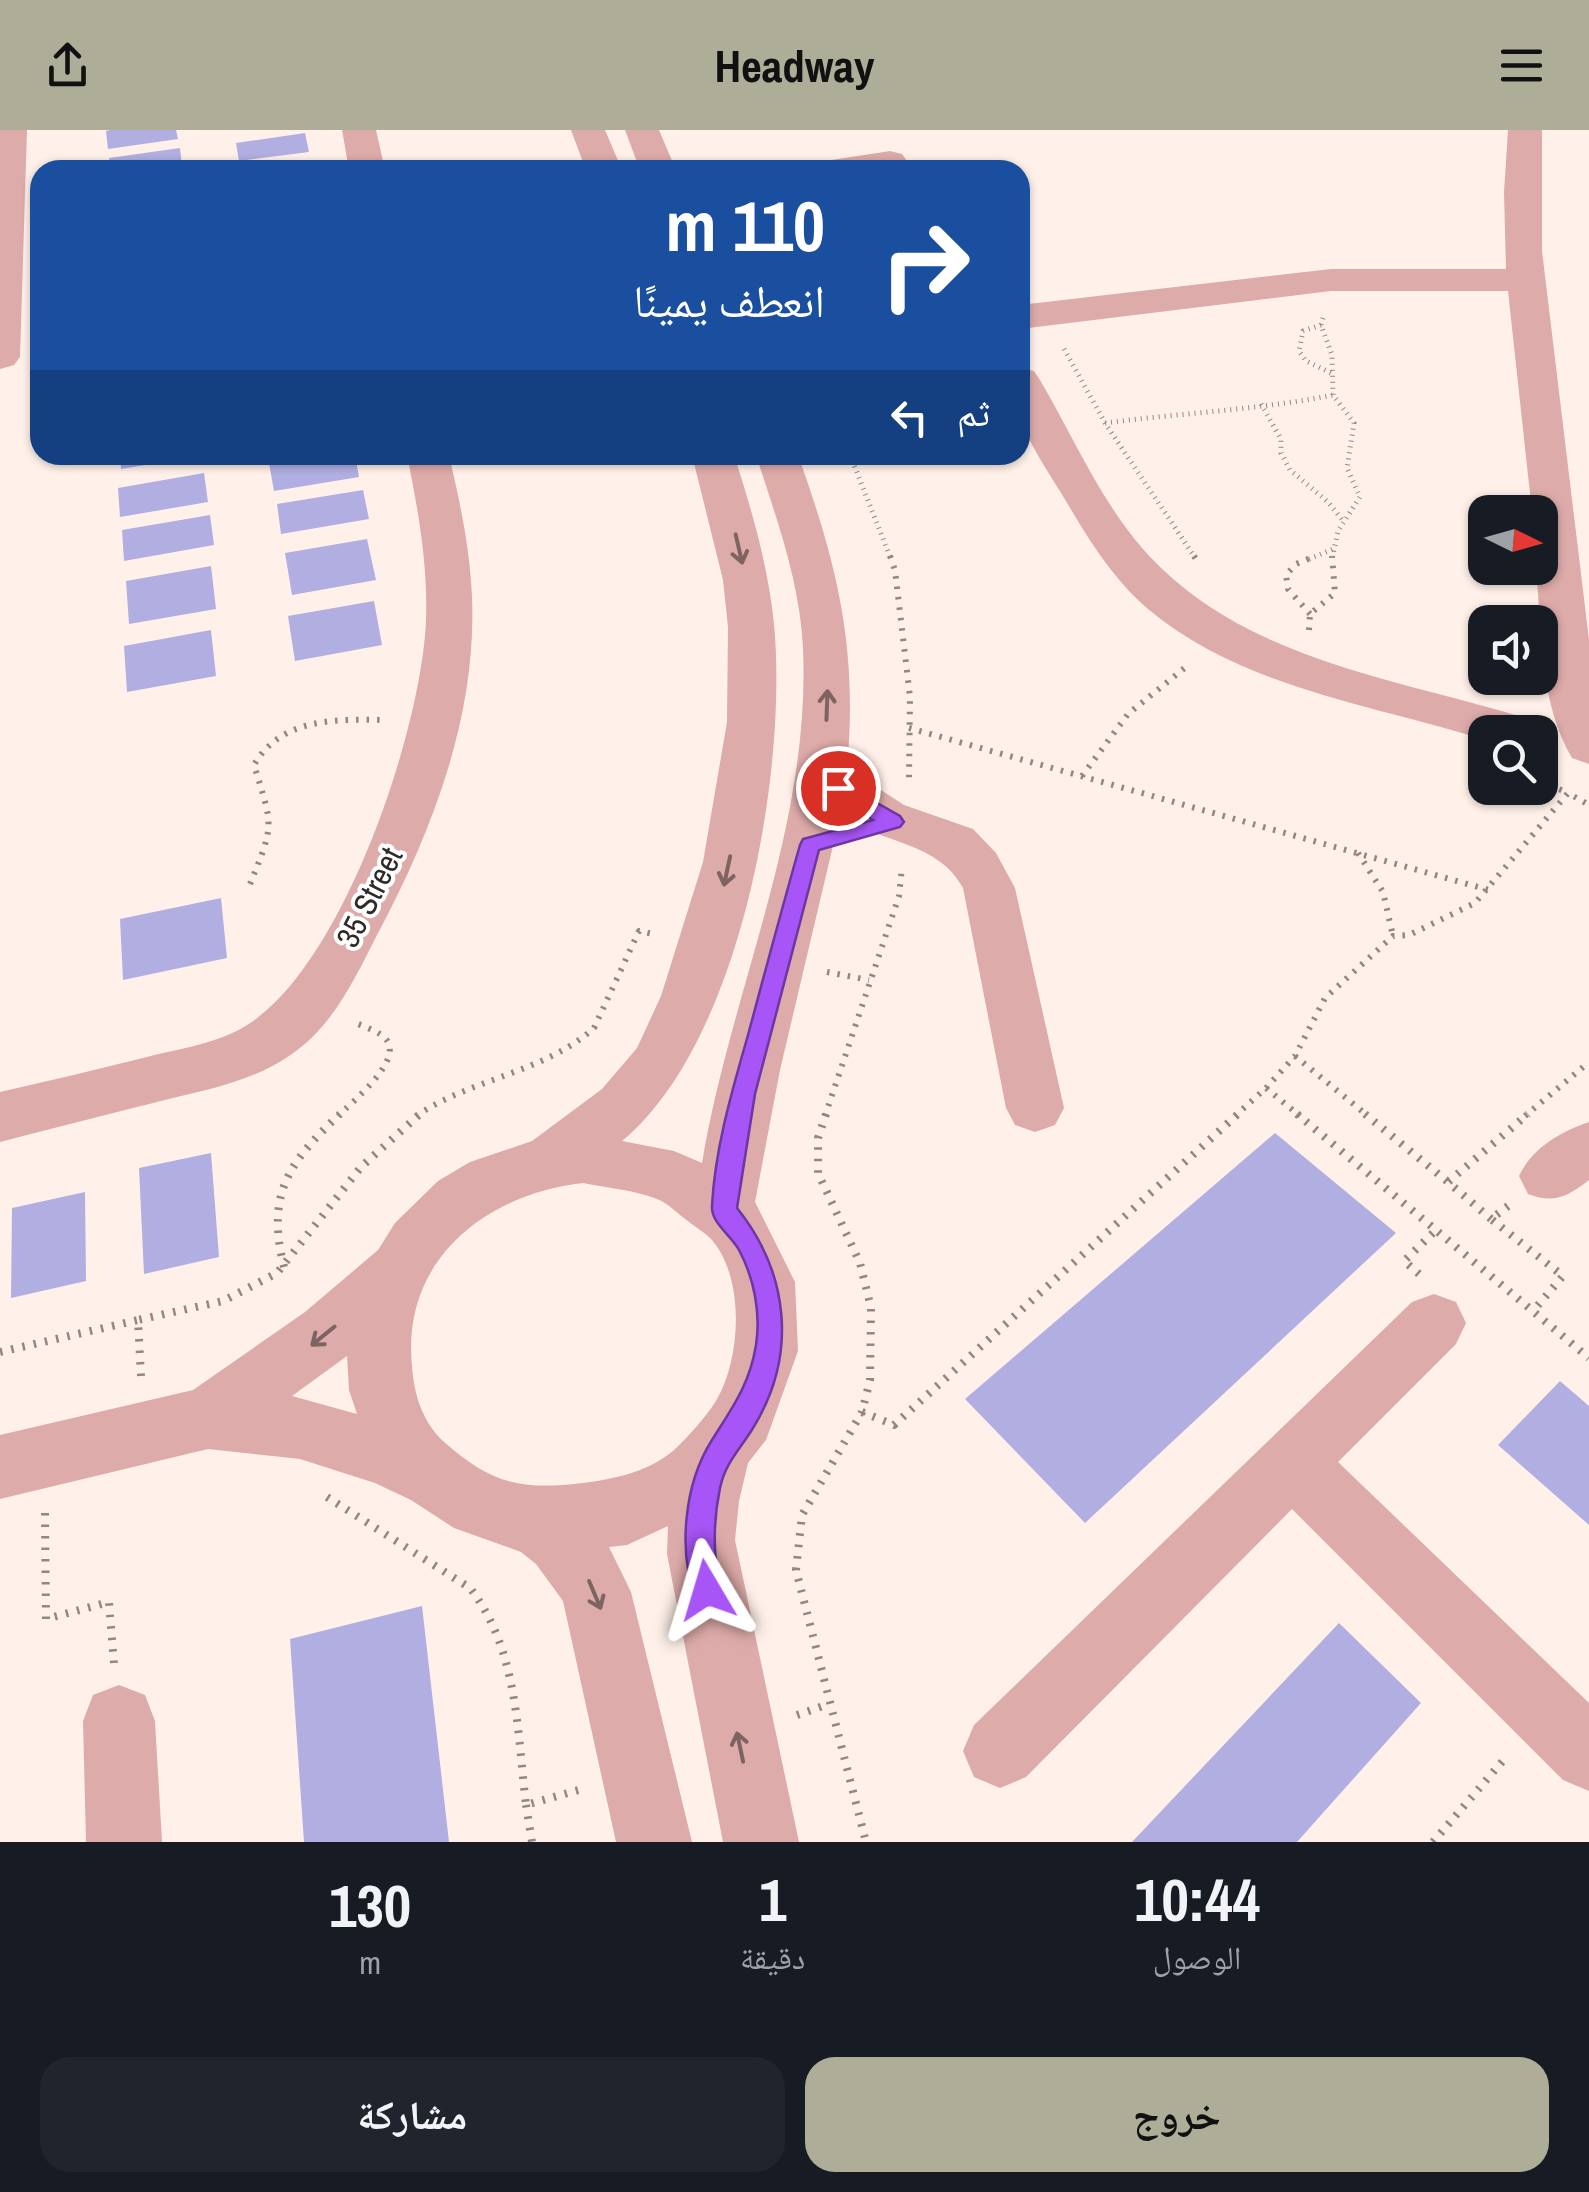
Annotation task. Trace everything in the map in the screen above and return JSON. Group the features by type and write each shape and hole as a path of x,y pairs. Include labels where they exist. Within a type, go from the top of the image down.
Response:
{"street":[{"path":"0,357 10,130"},
{"path":"358,130 365,160"},
{"path":"588,130 600,160"},
{"path":"642,130 654,160"},
{"path":"872,130 889,160"},
{"path":"1525,130 1519,214 1523,280 1537,370 1569,674 1578,722 1589,746"},
{"path":"1030,316 1331,280 1523,280"},
{"path":"1030,397 1118,548 1144,580 1196,624 1270,658 1468,718"},
{"name":"35 Street","path":"0,1117 234,1059 266,1043 292,1023 332,970 386,870 406,820 431,743 443,684 448,643 448,565 430,465"},
{"path":"550,1161 591,1133 656,1068 676,1032 721,898 747,758 752,633 746,577 715,465"},
{"path":"724,1211 743,1094 810,845 822,776 828,706 826,644 812,569 781,465"},
{"path":"1461,716 1488,715 1536,702 1569,674"},
{"path":"1558,759 1579,778"},
{"path":"822,776 854,800 900,824 938,834 964,849 989,888 1035,1108"},
{"path":"810,845 900,824"},
{"path":"22,1487 208,1418 327,1333 396,1272 445,1211 512,1171 550,1161 614,1158 674,1176 724,1211 746,1238 762,1270 770,1306 770,1343 761,1381 745,1417 720,1450 691,1478 656,1499 617,1514 536,1521 496,1512 388,1455 315,1432 255,1421 208,1418"},
{"path":"396,1272 380,1324 378,1377 387,1413 404,1446 428,1474"},
{"path":"1000,1751 1434,1323"},
{"path":"720,1450 701,1518 701,1554 761,1842"},
{"path":"1292,1463 1567,1732"},
{"path":"536,1521 560,1540 596,1592 654,1842"},
{"path":"120,1721 124,1842"}],"path":[{"path":"1309,312 1325,311 1321,325 1332,355 1333,395 1354,423 1347,468 1360,497 1356,513 1335,536 1335,593 1310,614"},
{"path":"1321,325 1303,332 1299,351 1306,361 1333,374"},
{"path":"1072,339 1064,346 1065,356 1200,565"},
{"path":"1105,423 1261,404 1283,405 1333,395"},
{"path":"1261,404 1280,439 1281,453 1290,470 1328,502 1344,522"},
{"path":"854,465 896,570 910,697 909,728 900,824 899,896 818,1138 818,1173 860,1263 871,1308 870,1380 862,1412 802,1516 796,1570 866,1842"},
{"path":"1295,625 1309,632 1310,614 1288,589 1286,575 1296,564 1333,549"},
{"path":"1082,776 1105,736 1128,712 1198,657"},
{"path":"250,884 270,836 272,821 255,775 258,755 278,737 307,726 350,719 385,720 389,704"},
{"path":"909,728 1489,890"},
{"path":"862,1412 894,1425 1266,1088 1295,1056 1325,998 1393,936 1409,935 1475,902 1489,890 1579,778"},
{"path":"1579,778 1589,806"},
{"path":"1358,853 1384,888 1392,913 1393,936"},
{"path":"284,1267 275,1228 286,1176 300,1152 382,1072 391,1054 384,1036 356,1024 376,985 332,970"},
{"path":"1295,1056 1448,1182"},
{"path":"1266,1088 1589,1358"},
{"path":"1533,1311 1562,1276 1491,1219 1569,1161"},
{"path":"0,1352 138,1320"},
{"path":"22,1487 46,1618 109,1602 120,1721"},
{"path":"1433,1842 1567,1732"},
{"path":"526,1805 532,1842"}],"building":[{"path":"176,130 178,139 108,149 106,131"},
{"path":"305,133 309,152 239,160 236,143"},
{"path":"180,148 181,160 109,160"},
{"path":"269,465 357,465 359,477 274,491"},
{"path":"204,473 208,502 120,517 118,488"},
{"path":"363,490 369,519 281,534 277,504"},
{"path":"210,515 214,545 124,561 122,530"},
{"path":"367,539 376,580 292,595 285,553"},
{"path":"211,566 216,609 129,624 126,581"},
{"path":"374,601 382,645 295,661 288,616"},
{"path":"211,630 216,676 127,692 124,646"},
{"path":"221,898 227,958 123,980 120,919"},
{"path":"1275,1133 1396,1233 1085,1523 965,1399"},
{"path":"211,1153 219,1257 144,1274 139,1168"},
{"path":"85,1192 86,1281 11,1298 12,1208"},
{"path":"1560,1381 1589,1406 1589,1525 1498,1445"},
{"path":"422,1606 449,1842 304,1842 290,1639"},
{"path":"1339,1623 1421,1703 1297,1842 1132,1842"}],"route":[{"path":"707,1590 701,1518 708,1482 720,1450 745,1417 761,1381 770,1343 770,1306 762,1270 746,1238 724,1211 743,1094 810,845 893,822 838,788"}]}
